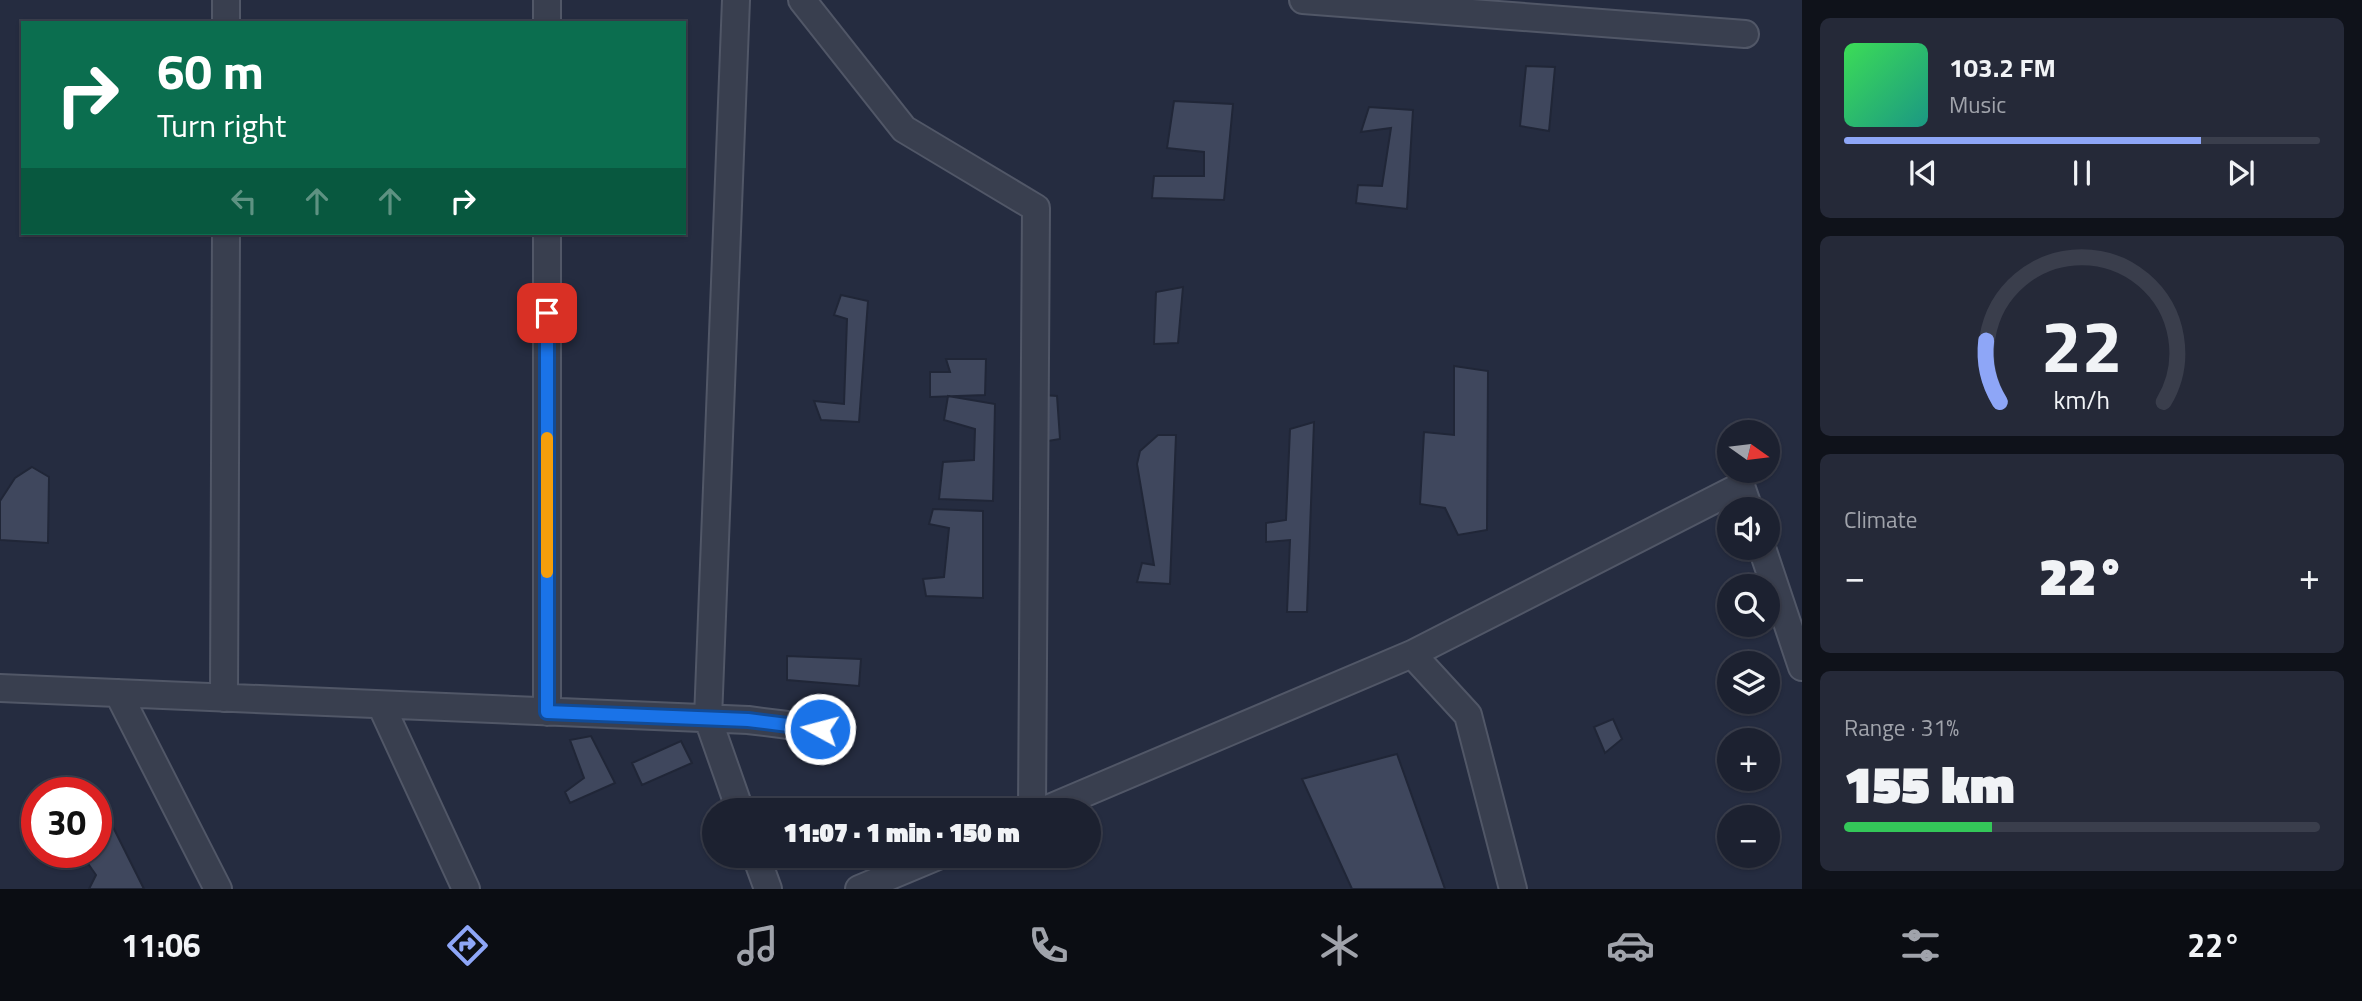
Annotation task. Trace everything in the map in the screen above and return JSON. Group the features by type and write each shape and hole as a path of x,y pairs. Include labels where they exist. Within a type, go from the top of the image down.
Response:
{"street":[{"path":"226,0 226,21"},
{"path":"547,0 547,21"},
{"path":"736,0 708,719 736,798"},
{"path":"803,0 904,129 1036,208 1032,798"},
{"path":"1303,0 1745,34"},
{"path":"224,698 226,235"},
{"path":"547,235 547,712"},
{"path":"1719,497 1741,486 1745,497"},
{"path":"1073,798 1412,654 1717,498"},
{"path":"1766,560 1802,667"},
{"path":"1412,654 1468,715 1513,889"},
{"path":"0,688 748,720 820,729"},
{"path":"118,693 218,889"},
{"path":"381,705 466,889"},
{"path":"760,868 768,889"},
{"path":"859,889 909,868"}],"building":[{"path":"1526,66 1555,67 1549,131 1520,126"},
{"path":"1174,101 1233,104 1224,200 1152,198 1154,176 1204,176 1204,152 1167,148"},
{"path":"1369,107 1413,110 1407,209 1356,203 1358,185 1382,186 1391,128 1361,132"},
{"path":"1183,287 1178,343 1154,344 1156,292"},
{"path":"841,295 868,301 859,422 821,420 814,401 844,404 847,319 834,315"},
{"path":"946,359 986,359 985,395 930,397 930,372 950,372"},
{"path":"1454,366 1488,371 1487,530 1458,535 1445,508 1420,504 1424,432 1454,435"},
{"path":"1043,395 1057,396 1060,439 1042,442"},
{"path":"948,396 995,404 993,501 939,499 943,462 974,460 975,429 944,420"},
{"path":"1314,422 1307,612 1287,612 1290,540 1266,542 1266,523 1286,520 1290,429"},
{"path":"1158,435 1176,435 1170,584 1137,582 1142,563 1154,565 1137,464 1140,451"},
{"path":"32,467 49,477 48,543 0,540 0,501 15,478"},
{"path":"933,509 983,511 983,598 926,596 923,579 944,577 949,528 929,524"},
{"path":"787,656 861,659 859,686 787,680"},
{"path":"1613,719 1622,739 1605,753 1594,727"},
{"path":"591,736 615,783 570,803 565,792 584,778 570,740"},
{"path":"681,741 692,763 642,785 632,763"},
{"path":"1397,754 1445,889 1352,889 1302,779"},
{"path":"112,825 144,889 89,889 96,875 91,868 112,868"}],"slow traffic":[{"path":"547,438 547,572"}],"route":[{"path":"547,313 547,712 748,720 820,729"}]}
